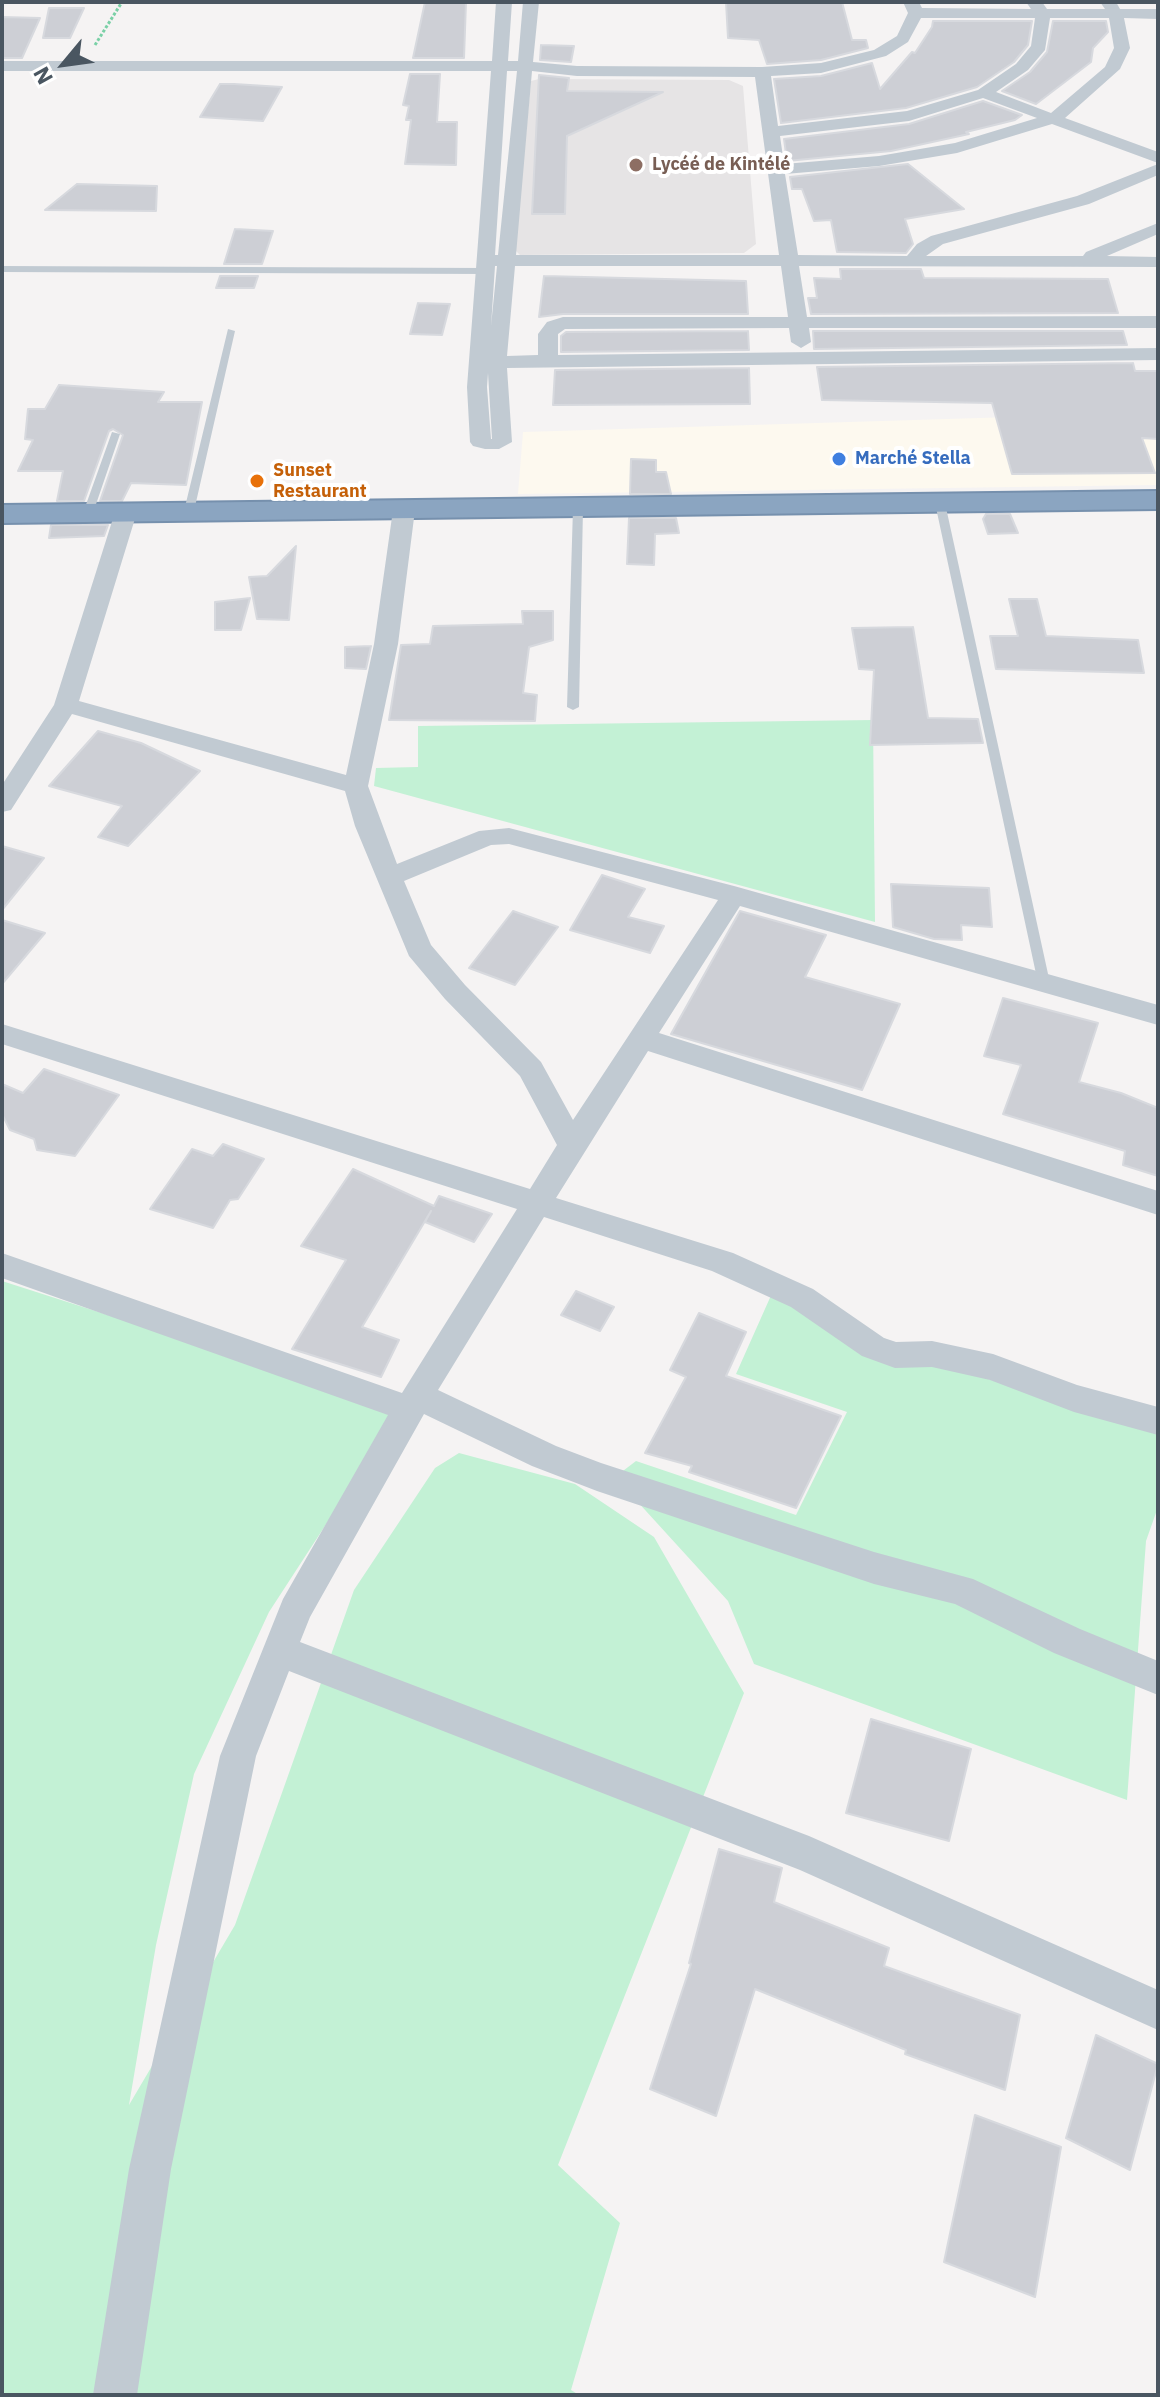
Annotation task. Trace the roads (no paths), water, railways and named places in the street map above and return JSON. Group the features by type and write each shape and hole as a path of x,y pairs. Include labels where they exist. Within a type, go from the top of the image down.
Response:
{"highway":[{"path":"2,514 1158,500"}],"street":[{"path":"488,362 485,266 504,2"},
{"path":"488,362 506,260 531,2"},
{"path":"2,77 762,72 821,68 880,53 903,39 913,7 1112,8 1158,14"},
{"path":"770,132 909,116 984,93 1022,67 1039,47 1038,8"},
{"path":"776,170 879,161 957,148 1055,118 1112,69 1122,48 1112,8"},
{"path":"2,66 499,72"},
{"path":"762,72 803,359"},
{"path":"984,93 1158,158"},
{"path":"914,259 923,248 937,240 1083,200 1158,169"},
{"path":"1083,260 1158,228"},
{"path":"485,266 506,260 1083,260 1155,262 1158,284"},
{"path":"548,361 548,334 563,323 1158,322"},
{"path":"488,362 1158,354"},
{"path":"404,510 386,644 356,786 368,826 419,949 455,992 531,1069 572,1145"},
{"path":"2,804 66,705 126,512"},
{"path":"66,705 356,786"},
{"path":"389,877 488,837 509,836 734,895 1158,1015"},
{"path":"115,2395 150,2169 234,1771 295,1610 414,1402 572,1145 734,895"},
{"path":"2,1034 722,1262 802,1298 873,1347 895,1355 932,1354 993,1367 1074,1398 1158,1421"},
{"path":"641,1038 1158,1203"},
{"path":"2,1265 414,1402 597,1476 874,1568 961,1590 1067,1641 1158,1678"},
{"path":"280,1651 809,1855 1158,2010"}],"lane":[{"path":"2,269 485,266"},
{"path":"189,511 231,331"},
{"path":"88,513 115,434"},
{"path":"940,503 1044,983"},
{"path":"573,707 578,508"}],"place":[{"name":"Lycéé de Kintélé","path":"636,165"},
{"name":"Marché Stella","path":"839,459"},
{"name":"Sunset Restaurant","path":"257,481"}]}
